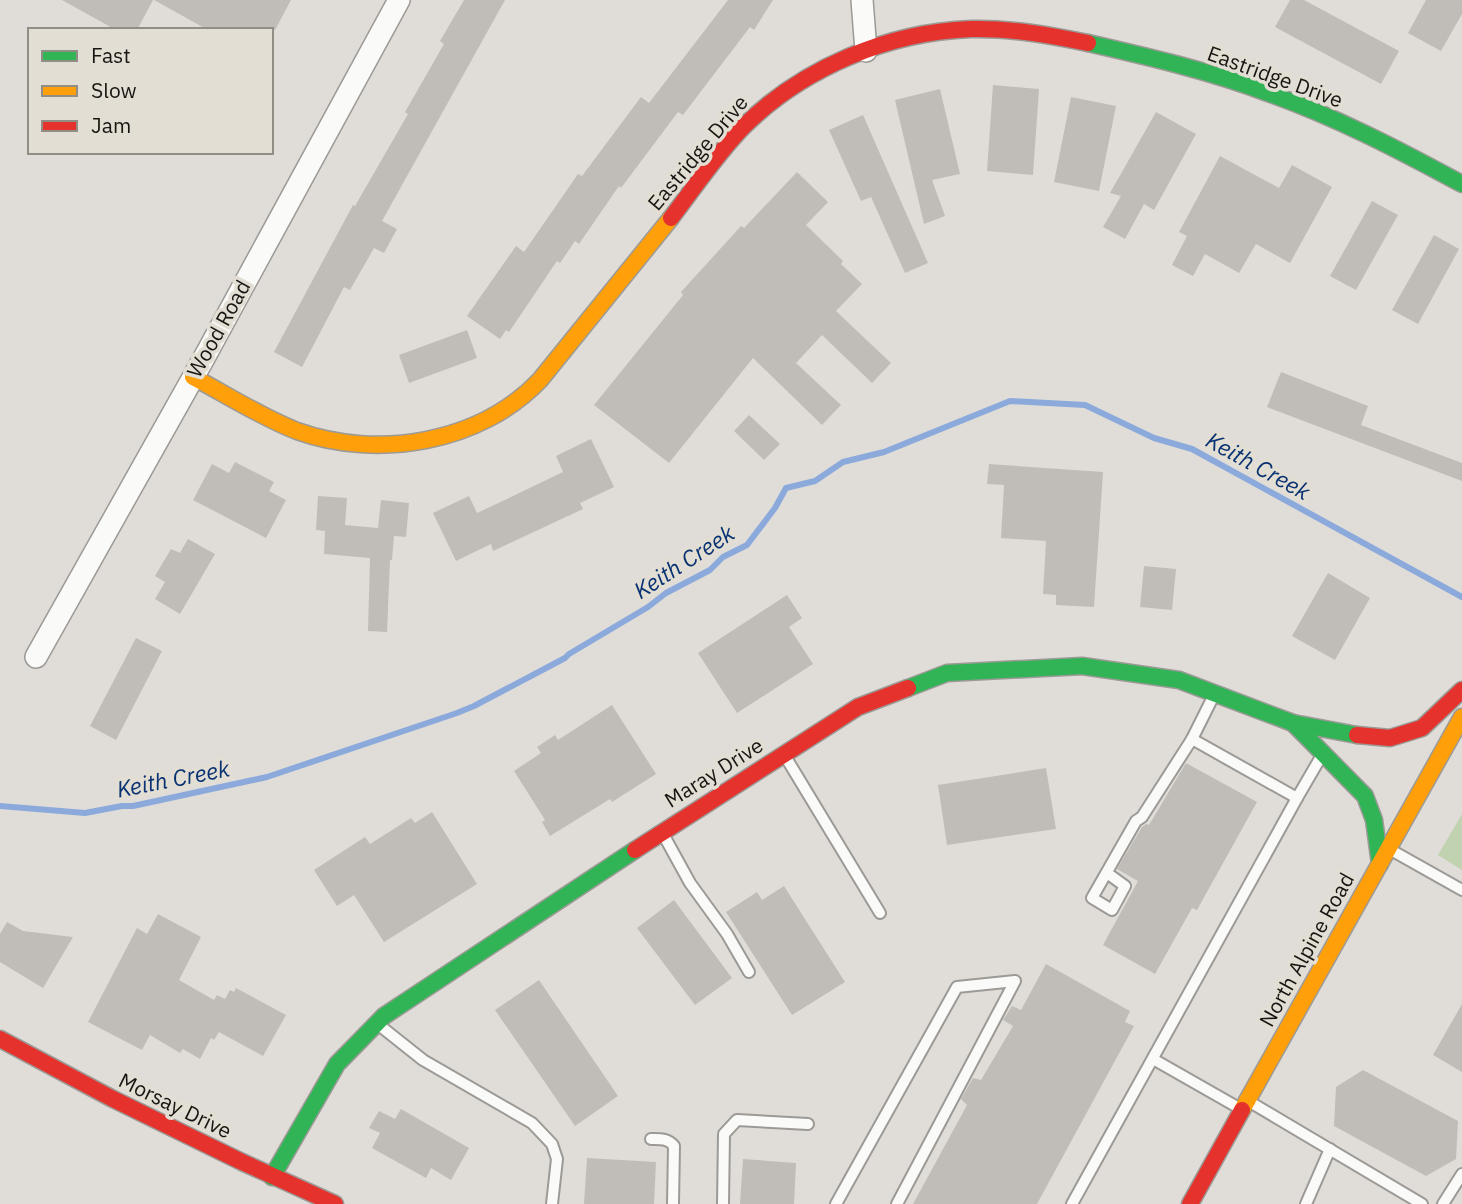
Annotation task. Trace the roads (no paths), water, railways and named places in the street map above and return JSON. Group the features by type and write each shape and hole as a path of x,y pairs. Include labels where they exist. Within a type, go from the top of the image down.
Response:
{"street":[{"name":"Wood Road","path":"36,656 193,377 399,0"},
{"path":"862,0 866,51"},
{"name":"Eastridge Drive","path":"193,377 299,431 345,441 380,444 404,442 475,425 517,401 537,384 569,348 741,128 757,112 791,86 866,51 908,39 967,29 1026,32 1110,48 1220,77 1313,110 1403,152 1462,184"},
{"name":"Maray Drive","path":"272,1177 337,1064 384,1016 662,832 858,707 947,673 1082,666 1179,680 1293,723"},
{"path":"1293,723 1353,735 1390,738 1422,728 1462,690"},
{"name":"North Alpine Road","path":"1189,1204 1462,717"},
{"path":"1293,723 1365,796 1374,820 1380,863"},
{"name":"Morsay Drive","path":"0,1039 44,1065 272,1177 335,1204"}],"lane":[{"path":"1107,873 1136,821 1142,817 1192,739 1215,693"},
{"path":"1192,739 1297,797"},
{"path":"1073,1204 1323,753"},
{"path":"784,754 880,913"},
{"path":"662,832 690,883 727,934 749,972"},
{"path":"1388,849 1462,890"},
{"path":"836,1204 957,987 1015,981 897,1204"},
{"path":"377,1023 423,1060 532,1123 552,1144 557,1159 552,1204"},
{"path":"1153,1059 1330,1149 1422,1204"},
{"path":"723,1204 724,1135 737,1120 808,1124"},
{"path":"650,1139 671,1141 674,1146 673,1204"},
{"path":"1306,1204 1330,1149"},
{"path":"1443,1204 1462,1174"}],"waterway":[{"name":"Keith Creek","path":"0,806 85,813 133,806 267,777 457,713 565,658 666,593 710,570 723,557 747,545 775,508 786,488 815,481 843,462 884,452 1010,401 1085,405 1154,438 1192,449 1462,597"}]}
